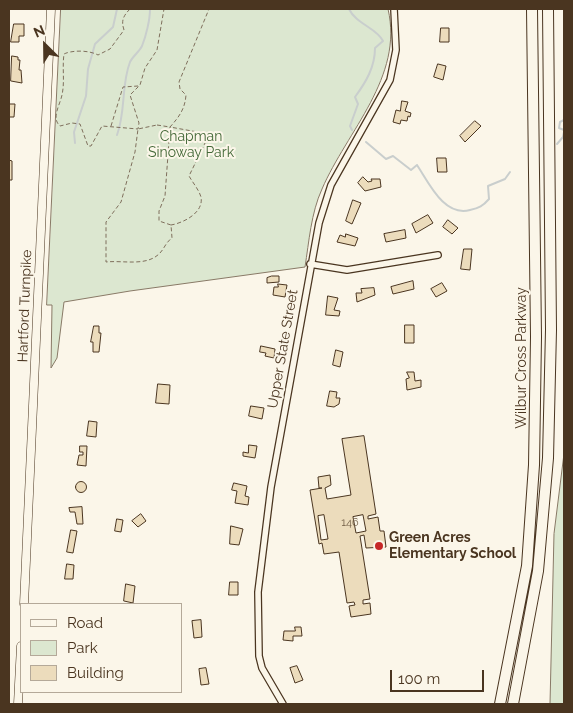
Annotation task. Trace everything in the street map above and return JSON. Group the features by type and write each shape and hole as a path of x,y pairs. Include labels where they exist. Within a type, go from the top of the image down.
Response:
{"highway":[{"name":"Wilbur Cross Parkway","path":"500,704 527,566 534,464 536,337 532,9"},
{"name":"Wilbur Cross Parkway","path":"513,704 538,571 548,458 551,330 548,9"}],"main road":[{"name":"Hartford Turnpike","path":"24,603 51,9"},
{"path":"18,704 20,665"}],"street":[{"name":"Upper State Street","path":"283,704 262,668 259,656 258,592 265,520 310,264 319,224 331,185 390,80 396,50 394,9"},
{"path":"310,264 347,270 438,255"}],"path":[{"path":"130,9 123,18 122,26 124,30 110,50 98,54 92,52 68,52 64,54 65,76 56,116 57,123 64,126 76,122 80,124 88,146 91,146 102,126 111,126 117,129 138,129 157,125 170,127 214,135 206,142 189,176 201,198 199,207 193,215 171,225 159,221 159,211 165,196 170,127 183,112 186,103 186,96 180,89 179,82 209,9"},
{"path":"164,9 157,50 145,68 138,86 130,95 140,123 135,152 121,202 106,222 106,262 146,261 161,253 164,244 172,238 171,225"},
{"path":"111,126 123,87 138,86"}],"green space":[{"name":"Chapman Sinoway Park","path":"61,9 388,9 391,34 388,58 381,81 318,198 305,267 64,302 57,358 51,368 52,305 47,305"},
{"path":"564,454 564,704 550,704 554,534"}],"building":[{"path":"14,24 24,24 24,36 19,36 19,42 11,42"},
{"path":"441,28 449,28 449,42 440,42"},
{"path":"12,56 18,57 18,60 20,60 19,70 21,70 22,83 11,81"},
{"path":"438,64 446,66 443,80 434,77"},
{"path":"402,101 408,102 405,111 411,113 407,121 401,120 400,124 393,122 396,110 400,111"},
{"path":"9,104 15,104 14,117 9,117"},
{"path":"475,121 481,126 465,142 460,136"},
{"path":"437,158 446,158 447,172 438,172"},
{"path":"9,160 12,161 12,180 9,180"},
{"path":"363,177 368,182 372,181 371,179 380,179 381,187 365,191 358,183"},
{"path":"353,200 361,203 352,224 346,221"},
{"path":"428,215 433,223 416,233 412,224"},
{"path":"448,220 458,228 452,234 443,227"},
{"path":"405,230 406,238 386,242 384,234"},
{"path":"346,234 358,238 355,246 337,242 340,235 345,237"},
{"path":"464,249 472,249 470,270 461,269"},
{"path":"279,276 279,282 267,283 267,278"},
{"path":"413,281 414,289 393,294 391,287"},
{"path":"442,283 447,291 436,297 431,289"},
{"path":"278,284 287,285 285,297 273,295 274,287 278,287"},
{"path":"374,288 375,295 357,302 356,293 362,293 361,289"},
{"path":"328,296 338,298 334,310 340,311 339,316 326,315"},
{"path":"405,325 414,325 414,343 405,343"},
{"path":"94,326 99,326 99,333 101,333 99,352 93,352 93,342 91,342"},
{"path":"261,346 275,349 274,358 265,356 266,353 260,352"},
{"path":"336,350 343,352 340,367 333,365"},
{"path":"407,372 414,372 415,381 421,380 421,387 407,390 406,379 409,378"},
{"path":"158,384 170,385 169,404 156,403"},
{"path":"330,391 337,392 336,398 340,398 339,404 334,407 327,406"},
{"path":"251,406 264,408 262,419 249,416"},
{"path":"89,421 97,422 96,437 87,436"},
{"path":"364,436 376,514 368,516 368,519 378,517 380,531 384,531 386,547 366,548 364,535 360,536 370,599 363,600 363,604 370,603 371,614 351,617 349,606 355,605 354,602 347,603 339,552 324,554 322,543 319,544 310,490 322,488 319,488 318,477 330,475 331,485 325,488 327,499 351,495 342,439","holes":["324,515 328,539 321,540 318,516","363,515 366,531 356,533 353,517"]},
{"path":"249,445 257,446 255,458 243,456 243,452 248,453"},
{"path":"80,446 87,446 86,466 77,465 79,455 83,455 83,452 80,452"},
{"path":"79,482 83,482 86,487 85,491 79,492 76,489 76,485"},
{"path":"234,483 247,486 245,496 249,497 248,505 235,503 237,491 232,490"},
{"path":"82,507 83,524 77,524 75,512 70,512 69,508"},
{"path":"141,514 146,521 138,527 132,521"},
{"path":"117,519 123,520 121,532 115,531"},
{"path":"231,526 243,529 239,545 230,544"},
{"path":"71,530 77,531 73,553 67,552"},
{"path":"67,564 74,565 73,579 65,579"},
{"path":"230,582 238,582 238,595 229,595"},
{"path":"126,584 135,586 133,603 124,601"},
{"path":"201,620 202,637 194,638 192,621"},
{"path":"295,627 301,627 302,636 293,636 293,641 283,640 284,631 295,631"},
{"path":"297,666 303,680 295,683 290,668"},
{"path":"206,668 209,684 201,685 199,669"}],"waterway":[{"path":"75,143 74,132 86,96 88,69 95,44 113,27 117,9"},
{"path":"117,135 122,117 127,71 130,62 141,48 149,23 150,9"},
{"path":"349,9 356,18 376,33 383,41 375,48 375,55 369,74 355,97 358,104 350,126 352,130"},
{"path":"564,120 560,122 559,128 564,130"},
{"path":"557,144 563,137 564,132"},
{"path":"366,142 386,159 393,156 411,170 417,165 438,197 445,204 461,211 483,205 489,199 488,186 505,179 510,172"}],"place":[{"name":"Green Acres Elementary School","path":"379,546"}]}
